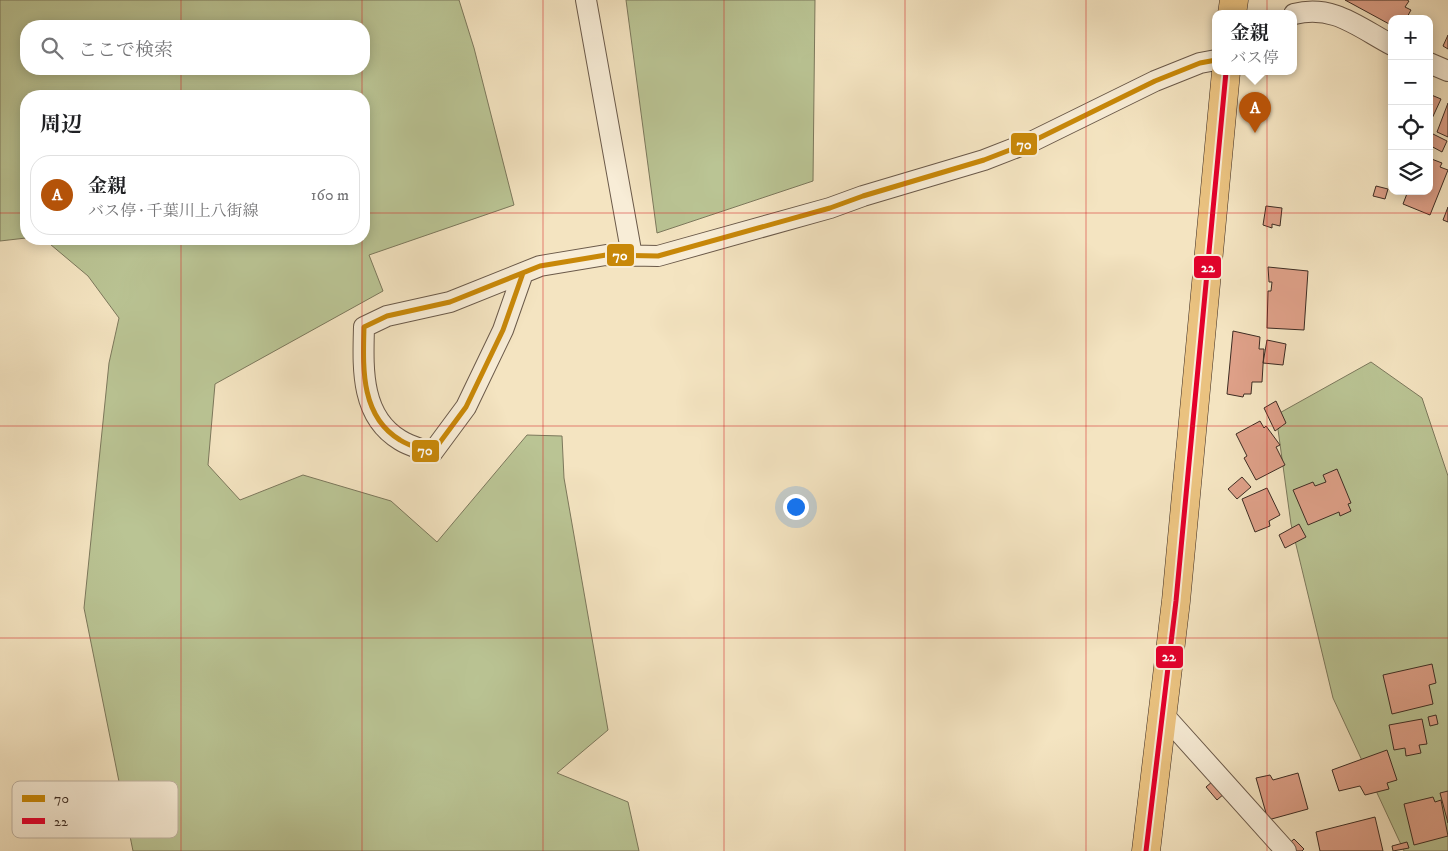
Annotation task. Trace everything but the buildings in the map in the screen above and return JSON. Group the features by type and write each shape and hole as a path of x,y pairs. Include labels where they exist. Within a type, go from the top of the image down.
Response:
{"main road":[{"path":"1146,851 1180,553 1226,75"}],"street":[{"path":"586,0 632,256"},
{"path":"1297,13 1310,10 1330,12 1388,43"},
{"path":"523,274 503,330 466,407 432,453 399,440 379,420 367,396 363,375 364,327 387,316 450,302 540,266 606,255 658,256 830,208 984,160 1033,141 1155,81 1200,63 1212,61"},
{"path":"1433,65 1448,71"},
{"path":"1162,713 1286,851"}],"green space":[{"path":"0,0 459,0 474,48 514,205 369,255 383,291 215,384 208,465 240,500 303,475 391,501 437,542 527,435 562,436 564,478 608,730 557,773 628,802 639,851 133,851 130,838 178,838 178,781 119,781 84,608 109,363 119,318 88,276 51,245 370,245 370,90 20,90 20,239 0,241"},
{"path":"626,0 815,0 813,181 657,233"},
{"path":"1371,362 1422,398 1448,476 1448,851 1404,851 1333,698 1291,524 1276,415"}],"transit line":[{"name":"70","path":"523,273 503,330 466,407 432,453 411,446 387,430 377,418 371,404 364,374 364,327 387,316 450,302 540,266 606,255 658,256 830,208 863,196 984,160 1033,141 1155,81 1200,63 1212,61"},
{"name":"22","path":"1146,851 1176,601 1226,75"}],"place":[{"name":"金親","path":"1255,133"}]}
